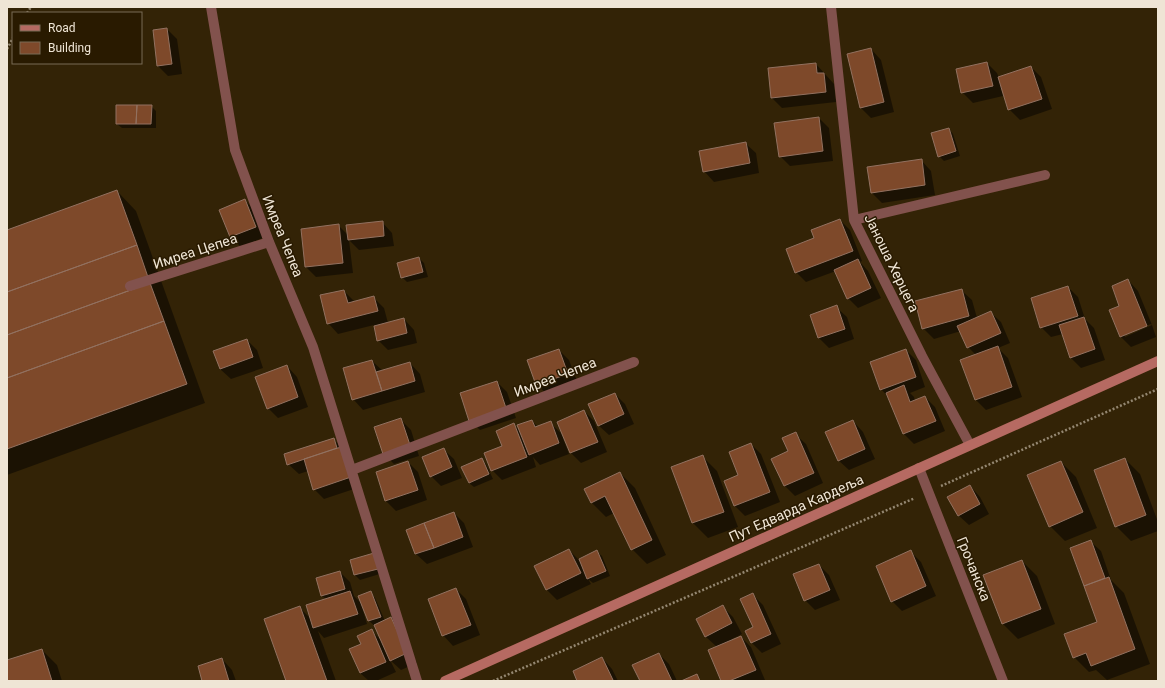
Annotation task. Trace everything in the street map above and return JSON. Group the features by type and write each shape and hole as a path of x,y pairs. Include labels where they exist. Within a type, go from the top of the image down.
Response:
{"main road":[{"name":"Пут Едварда Кардеља","path":"445,681 1158,361"}],"street":[{"name":"Имреа Чепеа","path":"211,7 235,150 269,242 313,346 417,681"},
{"name":"Јаноша Херцега","path":"831,7 854,220 922,356 970,445"},
{"path":"854,220 1045,175"},
{"name":"Имреа Цепеа","path":"130,286 269,242"},
{"name":"Имреа Чепеа","path":"352,470 634,362"},
{"name":"Грочанска","path":"919,468 1003,681"}],"path":[{"path":"7,49 12,40"},
{"path":"493,681 928,492 1158,389"}],"building":[{"path":"167,28 172,64 157,66 153,30"},
{"path":"871,48 884,102 860,108 847,54"},
{"path":"987,62 993,86 961,93 956,69"},
{"path":"816,63 817,73 824,73 826,92 771,98 768,68"},
{"path":"1031,66 1042,99 1008,110 998,77"},
{"path":"116,105 137,105 136,124 116,124"},
{"path":"137,105 152,105 151,124 136,124"},
{"path":"819,117 823,151 779,157 774,123"},
{"path":"949,128 956,151 938,157 931,133"},
{"path":"746,142 750,163 703,172 699,151"},
{"path":"922,159 925,185 871,193 867,167"},
{"path":"117,190 137,245 7,292 7,230"},
{"path":"245,199 256,227 230,237 219,210"},
{"path":"840,219 853,251 795,273 786,249 814,238 811,230"},
{"path":"383,221 384,236 348,240 346,225"},
{"path":"339,224 343,263 305,267 301,229"},
{"path":"137,245 150,283 7,335 7,292"},
{"path":"419,257 423,272 401,278 397,263"},
{"path":"858,259 871,288 847,299 834,270"},
{"path":"1128,279 1147,326 1120,337 1109,310 1119,306 1112,286"},
{"path":"150,283 164,321 7,378 7,335"},
{"path":"1068,286 1078,316 1040,328 1031,298"},
{"path":"962,289 969,316 922,329 915,301"},
{"path":"344,290 348,303 374,296 378,311 327,324 320,295"},
{"path":"837,305 845,329 818,338 810,315"},
{"path":"991,311 1001,333 967,348 957,326"},
{"path":"1084,317 1095,349 1070,358 1059,325"},
{"path":"404,318 407,333 377,341 374,326"},
{"path":"164,321 187,384 7,449 7,378"},
{"path":"247,339 253,357 220,369 213,351"},
{"path":"998,346 1012,387 975,400 960,360"},
{"path":"559,349 568,374 536,385 527,360"},
{"path":"906,349 916,377 880,390 870,362"},
{"path":"372,360 382,391 352,400 343,368"},
{"path":"410,362 415,381 382,391 376,372"},
{"path":"287,365 298,397 267,409 255,377"},
{"path":"497,381 506,408 469,421 460,393"},
{"path":"904,385 910,402 925,396 936,421 903,434 886,393"},
{"path":"615,393 624,414 598,426 588,404"},
{"path":"584,410 598,442 570,453 557,422"},
{"path":"401,418 410,445 383,454 374,427"},
{"path":"532,420 535,427 551,421 559,443 529,455 517,425"},
{"path":"853,420 865,449 838,461 825,432"},
{"path":"514,423 527,457 491,471 484,453 502,446 496,431"},
{"path":"796,432 814,473 784,486 771,459 788,451 782,438"},
{"path":"334,438 337,448 287,465 284,454"},
{"path":"751,443 770,492 734,506 724,481 738,475 729,452"},
{"path":"341,447 351,477 313,490 304,459"},
{"path":"444,448 452,467 430,477 422,457"},
{"path":"703,455 724,512 692,523 671,467"},
{"path":"482,458 489,474 469,483 461,467"},
{"path":"1125,458 1146,515 1115,527 1094,470"},
{"path":"408,461 418,490 385,501 376,472"},
{"path":"1061,461 1083,512 1049,527 1027,475"},
{"path":"620,472 652,540 631,550 605,496 591,503 584,489"},
{"path":"970,485 980,504 958,516 947,497"},
{"path":"454,512 463,537 434,548 424,523"},
{"path":"424,523 434,548 415,554 406,530"},
{"path":"1091,540 1105,578 1084,586 1070,548"},
{"path":"569,549 581,573 546,590 534,566"},
{"path":"597,550 606,571 587,579 579,559"},
{"path":"911,550 926,586 891,602 876,566"},
{"path":"374,553 378,569 354,575 350,560"},
{"path":"1022,560 1041,609 1002,624 983,575"},
{"path":"819,564 830,590 804,601 793,574"},
{"path":"340,571 345,589 321,596 316,578"},
{"path":"1109,577 1135,649 1091,666 1086,653 1073,658 1064,634 1097,622 1084,586"},
{"path":"456,588 471,625 442,636 428,599"},
{"path":"350,591 358,614 313,628 306,605"},
{"path":"371,591 381,617 368,621 358,596"},
{"path":"753,593 771,634 751,643 745,631 753,627 740,599"},
{"path":"723,605 732,623 705,637 696,619"},
{"path":"300,606 327,681 286,681 264,619"},
{"path":"391,617 407,653 390,661 374,625"},
{"path":"372,629 386,662 360,673 349,649 361,644 357,636"},
{"path":"741,636 756,670 729,681 721,681 708,650"},
{"path":"42,649 52,681 7,681 7,660"},
{"path":"659,653 672,681 640,681 632,665"},
{"path":"602,657 613,680 577,681 573,671"},
{"path":"222,658 229,681 202,681 198,666"},
{"path":"697,674 700,681 681,681"}]}
